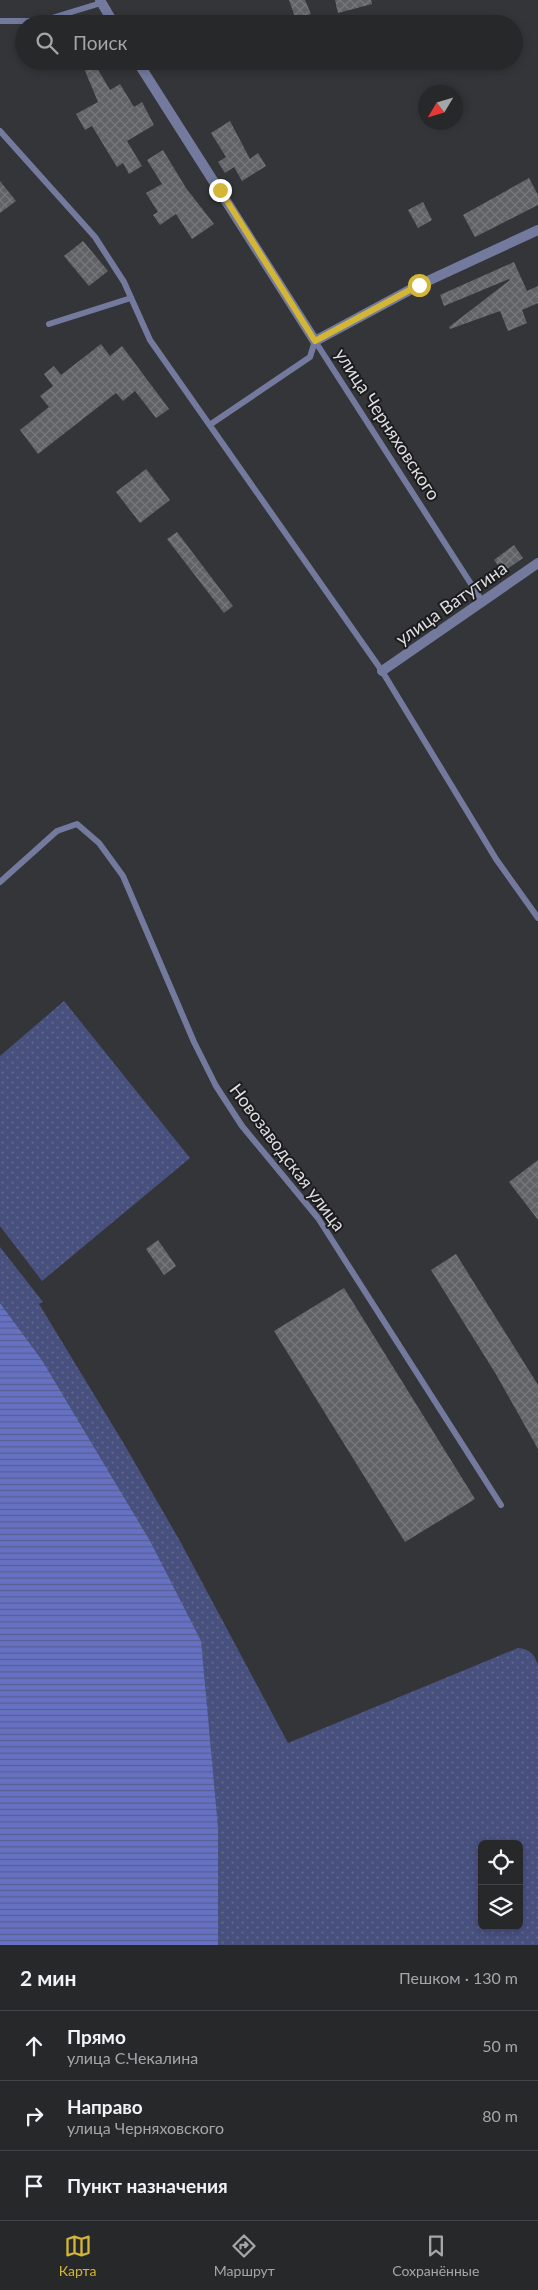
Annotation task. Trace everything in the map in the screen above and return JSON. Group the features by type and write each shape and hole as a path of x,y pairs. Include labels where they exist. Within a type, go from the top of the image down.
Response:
{"street":[{"path":"101,1 109,15"},
{"name":"улица Черняховского","path":"143,70 315,341"},
{"path":"315,341 419,285 538,230"},
{"name":"улица Ватутина","path":"382,670 538,563"}],"lane":[{"path":"58,15 101,1"},
{"path":"0,21 15,21"},
{"path":"0,131 95,237 124,282 150,340 211,424 382,670 496,859 538,918"},
{"path":"49,324 131,298"},
{"path":"211,424 310,357 315,341"},
{"name":"улица Черняховского","path":"315,341 482,601"},
{"name":"Новозаводская улица","path":"0,882 57,831 77,824 99,843 123,876 194,1042 216,1086 242,1126 318,1218 502,1505"}],"shaded area":[{"path":"64,1001 190,1158 42,1281 0,1226 0,1056"},
{"path":"0,1247 43,1302 39,1304 180,1541 288,1743 518,1648 529,1651 533,1655 538,1665 538,1945 218,1945 218,1828 149,1539 42,1360 0,1303"}],"water":[{"path":"0,1303 42,1360 149,1539 201,1641 218,1828 218,1945 0,1945"}],"building":[{"path":"289,0 305,0 311,14 294,15"},
{"path":"335,0 371,0 372,4 338,13"},
{"path":"85,70 98,70 110,90 120,84 134,107 142,102 154,125 127,141 142,166 129,174 123,163 117,167 92,126 85,130 76,114 98,102"},
{"path":"230,121 250,159 258,153 266,166 242,181 234,167 225,173 218,162 226,157 211,133"},
{"path":"163,150 186,188 214,224 192,239 176,214 160,225 153,215 158,212 146,193 162,184 147,160"},
{"path":"529,178 538,195 538,205 475,237 463,215"},
{"path":"0,181 16,201 0,213"},
{"path":"423,202 432,220 418,228 408,210"},
{"path":"83,241 108,271 89,286 64,256"},
{"path":"514,262 527,291 538,286 538,303 522,310 527,323 508,331 500,311 450,329 449,327 510,280 444,306 440,295"},
{"path":"101,344 110,356 122,346 169,409 156,418 135,391 123,401 116,393 38,454 20,430 49,407 40,396 53,386 44,374 54,366 61,375"},
{"path":"146,469 170,500 140,523 116,492"},
{"path":"177,532 233,606 224,613 167,539"},
{"path":"514,545 523,558 503,572 494,560"},
{"path":"538,1160 538,1220 509,1182"},
{"path":"158,1240 176,1266 164,1275 146,1249"},
{"path":"456,1254 538,1385 538,1449 497,1376 431,1270"},
{"path":"344,1288 475,1499 405,1542 274,1331"}],"route":[{"path":"220,190 315,341 419,285"}]}
